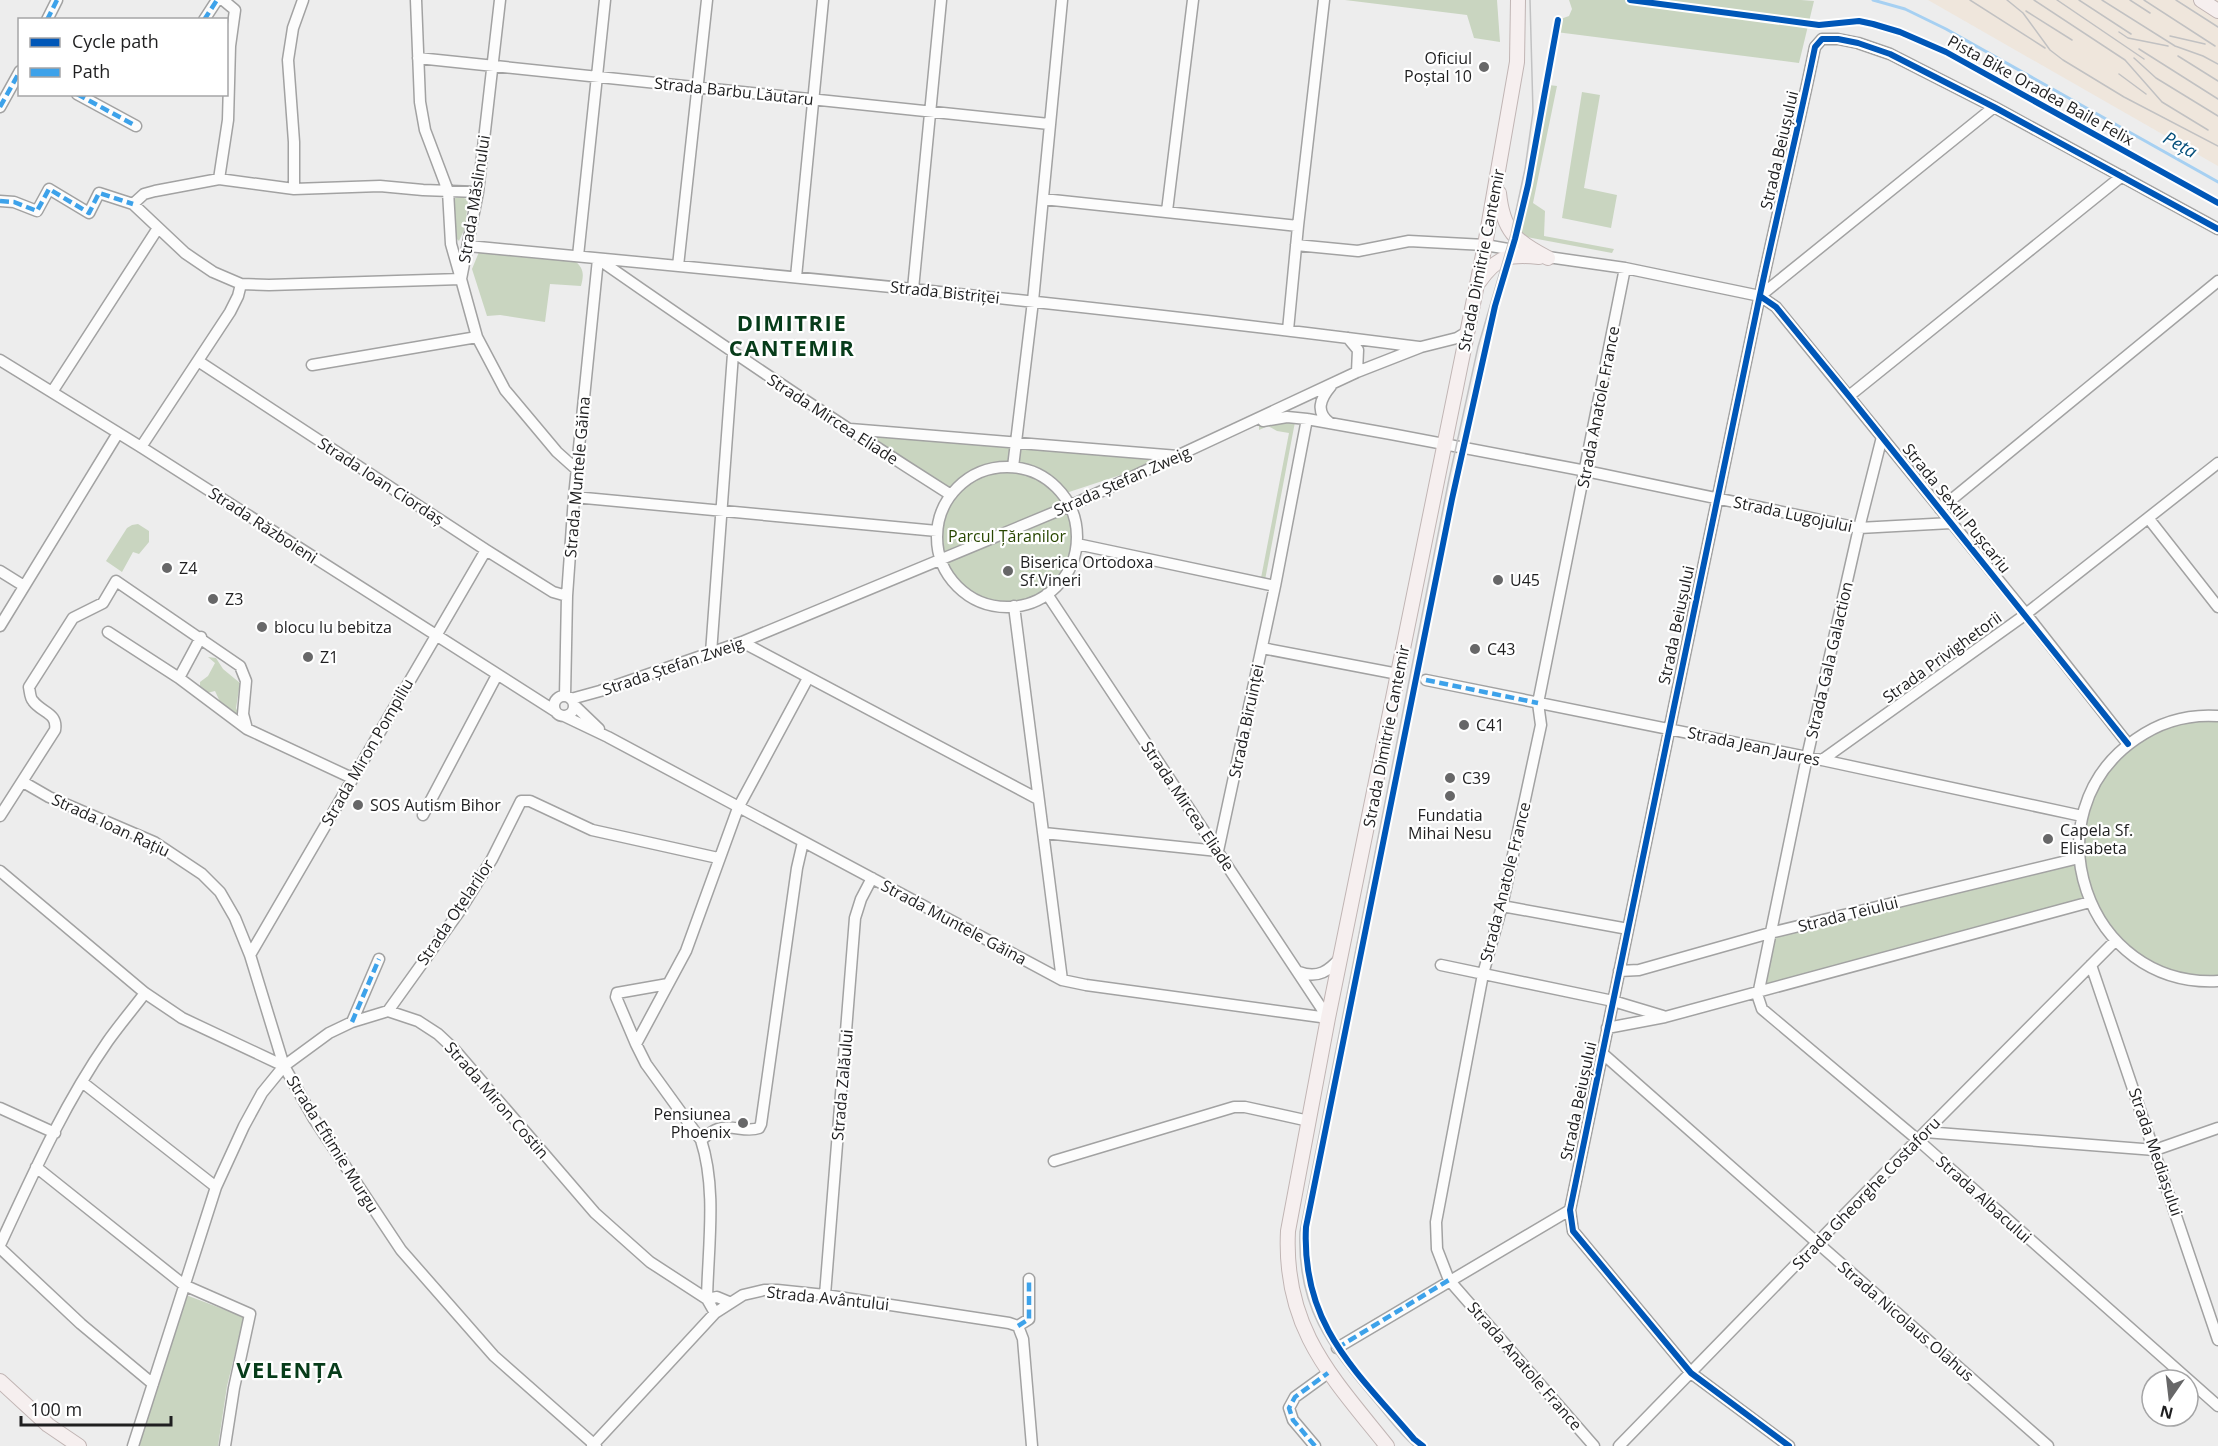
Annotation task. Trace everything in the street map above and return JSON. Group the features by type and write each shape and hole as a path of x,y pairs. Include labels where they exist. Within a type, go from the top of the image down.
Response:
{"main road":[{"name":"Strada Dimitrie Cantemir","path":"1387,1446 1328,1373 1310,1342 1290,1285 1289,1224 1328,1018 1498,176 1517,62 1518,0"},
{"path":"2201,0 2218,11"},
{"path":"1498,176 1500,202 1507,228 1520,243 1548,258"},
{"path":"1477,286 1491,267 1504,257 1519,255 1548,258"},
{"path":"0,1381 48,1425 79,1446"}],"street":[{"path":"48,18 57,0"},
{"path":"205,18 217,0"},
{"path":"219,179 228,120 230,46 234,10 223,0"},
{"path":"294,189 294,142 288,60 293,28 303,0"},
{"path":"0,201 14,202 37,211 49,189 89,213 99,193 133,204 185,253 213,272 241,284 461,279 451,244 448,191 422,116 416,0"},
{"name":"Strada Măslinului","path":"500,0 478,192 461,279 477,337 505,390 557,452 576,469"},
{"path":"578,256 605,0"},
{"path":"678,266 707,0"},
{"path":"796,277 823,0"},
{"path":"913,289 941,0"},
{"path":"1013,467 1033,301 1062,0"},
{"path":"1167,211 1193,0"},
{"path":"1288,330 1324,0"},
{"name":"Strada Beiușului","path":"1570,1210 1668,728 1815,47 1822,39 1830,38 1874,48 1994,107"},
{"name":"Strada Barbu Lăutaru","path":"418,58 1049,124"},
{"path":"0,107 18,75"},
{"path":"81,96 136,126"},
{"path":"1760,296 1994,107 2218,229"},
{"path":"1849,396 2122,176"},
{"path":"133,204 144,194 219,179 294,189 380,186 478,192"},
{"path":"1043,199 1298,226"},
{"path":"52,392 158,228"},
{"name":"Strada Sextil Pușcariu","path":"1296,244 1358,251 1409,241 1485,245 1548,258 1625,268 1760,296 1776,307 2026,614 2128,744"},
{"name":"Strada Bistriței","path":"468,246 1033,301 1421,347"},
{"name":"Strada Mircea Eliade","path":"598,259 733,354 951,495"},
{"name":"Strada Muntele Găina","path":"598,259 576,469 567,596 567,700 608,737"},
{"name":"Strada Anatole France","path":"1594,1446 1449,1280 1437,1249 1436,1222 1483,974 1502,906 1541,725 1538,703 1625,268"},
{"path":"1940,509 2218,281"},
{"path":"141,447 230,312 241,284"},
{"name":"Strada Ștefan Zweig","path":"567,700 600,691 742,642 1070,506 1357,372 1421,347 1448,341 1467,332"},
{"path":"312,365 477,337"},
{"path":"1348,338 1358,350 1357,372"},
{"path":"711,653 733,354"},
{"name":"Strada Războieni","path":"0,360 141,447 559,714"},
{"name":"Strada Ioan Ciordaș","path":"198,361 486,550 553,592 567,596"},
{"path":"1330,423 1324,418 1320,406 1326,392 1333,384"},
{"name":"Strada Lugojului","path":"1248,424 1277,418 1330,423 1586,471 1859,528 1952,523"},
{"name":"Strada Biruinței","path":"1218,851 1275,586 1306,419"},
{"path":"846,429 1178,456"},
{"path":"0,626 118,433"},
{"name":"Strada Gala Galaction","path":"1759,990 1807,757 1882,437"},
{"name":"Strada Privighetorii","path":"1822,760 2026,614 2218,463"},
{"path":"1001,467 1013,467 1045,478 1063,495 1070,506 1076,526 1077,544 1067,572 1047,594 1031,602 1014,606 988,604 970,595 955,583 941,560 938,545 937,531 942,512 951,495 965,481 982,471 1001,467"},
{"path":"574,497 937,531"},
{"path":"2149,519 2218,607"},
{"path":"1077,544 1275,586"},
{"name":"Strada Miron Pompiliu","path":"250,955 486,550"},
{"path":"0,571 24,586"},
{"path":"0,816 55,730 54,718 32,700 29,687 73,618 103,603 116,581 201,637 240,666 246,681 243,714 247,729"},
{"name":"Strada Mircea Eliade","path":"1047,594 1328,1018"},
{"path":"1014,606 1062,980"},
{"path":"108,632 179,678 247,729 352,777"},
{"path":"179,678 201,637"},
{"path":"742,642 1038,799"},
{"path":"1262,648 1398,674"},
{"path":"423,815 497,675"},
{"path":"636,1044 686,951 738,808 807,678"},
{"name":"Strada Jean Jaures","path":"1426,680 1668,728 2082,816"},
{"name":"Strada Războieni","path":"526,691 567,700"},
{"path":"559,714 570,714 567,700"},
{"name":"Strada Muntele Găina","path":"567,700 555,702 559,714 608,737 1062,980 1328,1018"},
{"path":"2218,716 2193,717 2158,726 2128,744 2115,756 2098,778 2082,816 2079,858 2081,875 2090,902 2097,917 2115,942 2141,960 2167,973 2196,980 2218,981"},
{"name":"Strada Ioan Rațiu","path":"22,782 60,802 154,842 202,874 220,892 235,918 250,955 284,1066"},
{"name":"Strada Oțelarilor","path":"388,1011 459,912 492,859 521,801 530,801 592,830 718,858"},
{"path":"1044,833 1218,851"},
{"path":"700,1140 718,1129 727,1127 753,1131 761,1124 797,868 803,842"},
{"name":"Strada Teiului","path":"1619,971 1639,970 1770,933 2079,858"},
{"name":"Strada Eftimie Murgu","path":"0,871 145,993 182,1018 284,1066 314,1119 401,1250 494,1356 594,1445"},
{"name":"Strada Zalăului","path":"825,1295 855,918 861,899 872,878"},
{"path":"1607,1028 1665,1017 2090,902"},
{"path":"1502,906 1628,929"},
{"name":"Strada Gheorghe Costaforu","path":"1619,1446 1816,1243 2115,942"},
{"path":"1299,972 1314,975 1321,973 1330,969 1341,956"},
{"path":"352,1022 379,959"},
{"path":"1442,965 1613,1001 1665,1017"},
{"name":"Strada Mediașului","path":"2091,965 2218,1340"},
{"path":"668,984 617,993 616,997 646,1064 700,1140 709,1169 707,1299"},
{"name":"Strada Albacului","path":"1759,990 1758,997 1762,1009 1922,1136 2218,1406"},
{"path":"145,993 108,1041 82,1082 36,1167 0,1246 81,1324 153,1384"},
{"path":"133,1446 216,1187 262,1093 284,1066 329,1033 352,1022 388,1011"},
{"name":"Strada Miron Costin","path":"388,1011 418,1021 438,1034 454,1049 595,1213 650,1262 707,1299 715,1313"},
{"name":"Strada Nicolaus Olahus","path":"1602,1053 2048,1446"},
{"path":"82,1082 216,1187"},
{"path":"1054,1161 1234,1107 1245,1107 1309,1120"},
{"path":"0,1108 55,1133"},
{"path":"1922,1136 2155,1150 2218,1128"},
{"path":"36,1167 184,1285 250,1314 234,1388 225,1446"},
{"path":"1337,1348 1344,1346 1449,1280 1570,1210 1573,1231 1691,1373 1789,1446"},
{"path":"1029,1279 1029,1319 1018,1326 1023,1339 1032,1446"},
{"name":"Strada Avântului","path":"594,1445 715,1313 743,1295 764,1290 825,1295 1018,1326"},
{"name":"Strada Miron Costin","path":"707,1299 717,1297 729,1302"},
{"path":"1315,1446 1293,1420 1289,1407 1295,1397 1328,1373"}],"shaded area":[{"path":"1928,0 2218,0 2218,166"}],"green space":[{"path":"1345,0 1497,0 1500,42 1474,38 1467,15"},
{"path":"1569,0 1814,1 1799,63 1556,32 1558,20 1569,16 1572,9"},
{"path":"1549,85 1557,86 1533,203 1545,211 1544,236 1614,249 1612,253 1521,236"},
{"path":"1582,92 1600,95 1584,188 1617,195 1611,228 1562,218"},
{"path":"462,197 468,200 465,228 459,241 455,237 452,202 454,198"},
{"path":"479,252 575,261 582,272 581,286 550,284 545,322 500,315 487,316 472,269"},
{"path":"1281,420 1295,422 1265,580 1261,578 1289,433 1277,431 1268,426 1259,430 1259,425"},
{"name":"Parcul Țăranilor","path":"846,429 1178,456 1063,494 1074,517 1077,533 1072,563 1055,587 1043,596 1015,606 1000,606 986,603 963,590 945,569 937,543 938,529 951,495"},
{"path":"138,524 149,531 149,542 139,554 133,552 122,572 106,561 127,528"},
{"path":"208,657 216,658 223,669 240,683 236,708 242,722 222,706 215,691 207,693 200,690 200,682 208,676 215,663"},
{"path":"2218,716 2218,981 2196,980 2141,961 2089,902 1759,990 1770,933 2078,858 2078,843 2098,778 2159,726"},
{"path":"186,1295 244,1317 227,1386 218,1446 139,1446"}],"waterway":[{"name":"Peța","path":"1873,0 1905,9 1946,29 2218,182"}],"tram line":[{"path":"1414,1446 1357,1381 1330,1344 1319,1324 1304,1282 1300,1259 1300,1232 1449,479 1478,347 1511,234 1525,169 1533,112 1530,0"},
{"path":"1970,0 2045,48"},
{"path":"2007,0 2023,13 2050,50 2063,60 2124,97 2218,146"},
{"path":"2034,0 2125,60 2162,102 2208,130"},
{"path":"2057,0 2144,59"},
{"path":"2079,0 2131,34"},
{"path":"2102,0 2175,46 2218,64"},
{"path":"2130,0 2150,13"},
{"path":"2144,0 2215,46"},
{"path":"2176,0 2218,27"},
{"path":"2026,11 2072,40"},
{"path":"2119,32 2128,38 2168,46"},
{"path":"2170,36 2205,44"},
{"path":"2139,49 2218,99"},
{"path":"2178,56 2218,81"},
{"path":"2134,58 2156,78 2218,116"},
{"path":"2119,74 2146,94"}],"marked path":[{"path":"48,18 57,0"},
{"path":"205,18 217,0"},
{"path":"0,107 18,75"},
{"path":"81,96 136,126"},
{"path":"0,201 14,202 37,211 49,189 89,213 99,193 133,204"},
{"path":"1426,680 1538,703"},
{"path":"352,1022 379,959"},
{"path":"1018,1326 1029,1319 1029,1279"},
{"path":"1337,1348 1449,1280"},
{"path":"1315,1446 1293,1420 1289,1408 1295,1397 1328,1373"}],"cycle path":[{"name":"Pista Bike Oradea Baile Felix","path":"1630,0 1819,25 1859,21 1900,32 1946,52 2218,203"},
{"path":"1423,1446 1414,1439 1372,1391 1336,1344 1313,1292 1307,1261 1306,1227 1452,499 1495,306 1528,185 1558,20"},
{"path":"1789,1446 1691,1373 1573,1231 1570,1210 1757,309 1815,47 1822,39 1838,39 1890,54 1994,107 2218,229"},
{"path":"1760,296 1776,307 2128,744"}],"place":[{"name":"Oficiul Poștal 10","path":"1484,67"},
{"name":"Z4","path":"167,568"},
{"name":"Biserica Ortodoxa Sf.Vineri","path":"1008,571"},
{"name":"U45","path":"1498,580"},
{"name":"Z3","path":"213,599"},
{"name":"blocu lu bebitza","path":"262,627"},
{"name":"C43","path":"1475,649"},
{"name":"Z1","path":"308,657"},
{"name":"C41","path":"1464,725"},
{"name":"C39","path":"1450,778"},
{"name":"Fundatia Mihai Nesu","path":"1450,796"},
{"name":"SOS Autism Bihor","path":"358,805"},
{"name":"Capela Sf. Elisabeta","path":"2048,839"},
{"name":"Pensiunea Phoenix","path":"743,1123"}],"district":[{"name":"DIMITRIE CANTEMIR","path":"792,336"},
{"name":"VELENȚA","path":"290,1370"}]}
